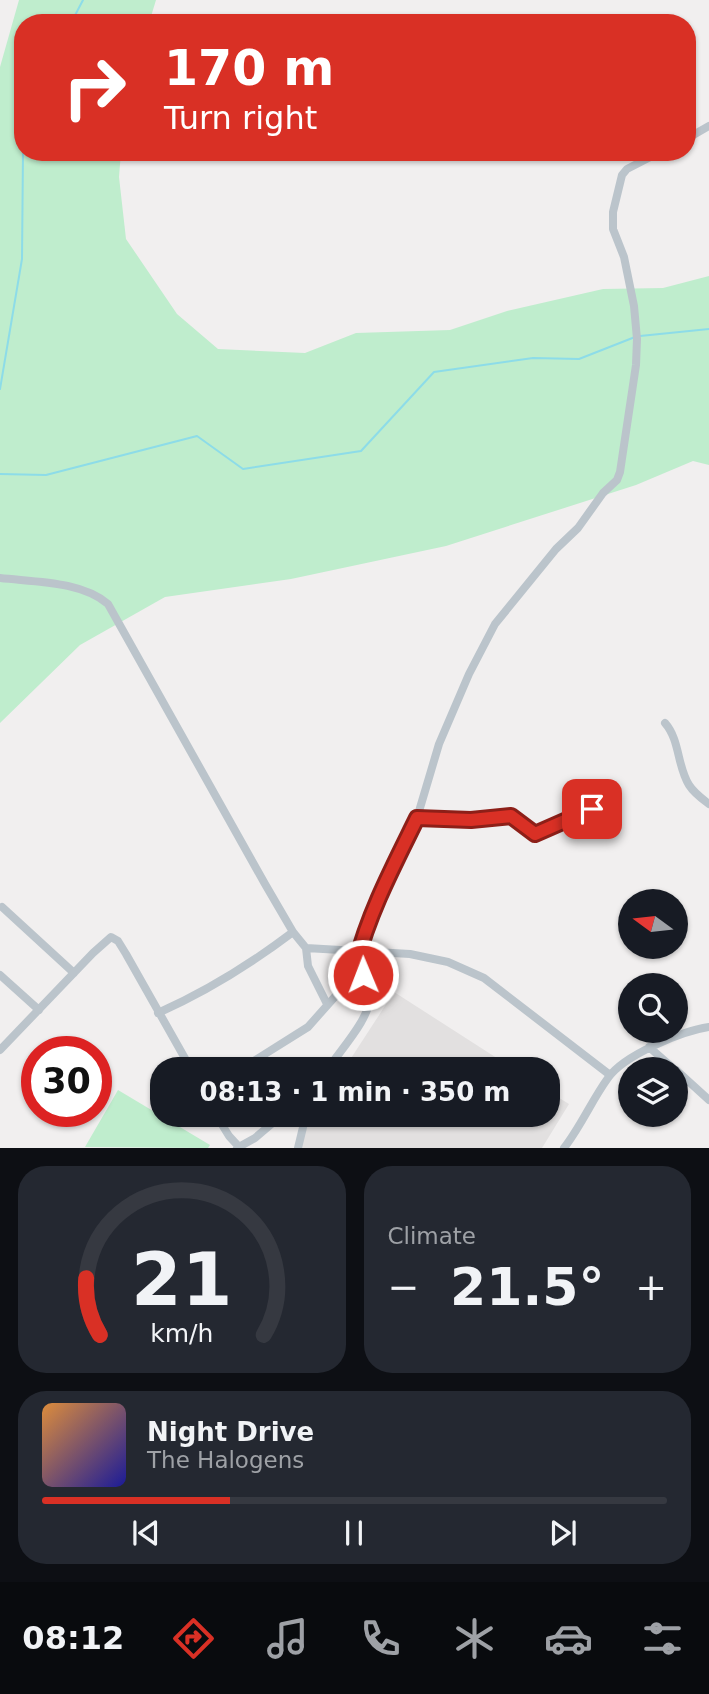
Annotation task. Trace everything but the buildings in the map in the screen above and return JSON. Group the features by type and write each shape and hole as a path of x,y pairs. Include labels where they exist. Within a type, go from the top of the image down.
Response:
{"street":[{"path":"260,1057 308,1027 340,991 356,963 383,887 417,818 439,744 469,674 495,624 556,550 578,528 603,493 617,480 636,365 637,339 634,306 624,257 613,229 612,212 622,175 627,169 643,161"},
{"path":"0,578 68,587 98,595 108,604 293,932 306,948 308,966 327,1004"},
{"path":"665,723 675,741 688,783 697,796 709,804"},
{"path":"417,818 471,820 511,816 535,834 592,809"},
{"path":"2,907 74,974"},
{"path":"158,1013 187,1000 268,951 293,932"},
{"path":"2,1044 111,937 118,941 126,954 184,1057"},
{"path":"306,948 411,954 448,962 484,978 610,1075"},
{"path":"336,1057 364,1016 370,996 356,963"},
{"path":"0,975 39,1010"},
{"path":"578,1148 567,1145 610,1075 649,1047 709,1027"},
{"path":"649,1047 660,1057"},
{"path":"688,1082 709,1101"},
{"path":"223,1127 239,1148 268,1127"},
{"path":"298,1148 303,1127"}],"shaded area":[{"path":"394,992 495,1057 352,1057"},
{"path":"560,1098 569,1104 560,1119"},
{"path":"307,1127 555,1127 542,1148 294,1148"}],"green space":[{"path":"19,0 156,0 152,14 15,14"},
{"path":"14,18 14,161 120,161 119,177 126,239 177,314 218,349 305,353 356,333 450,330 507,311 603,289 663,288 709,276 709,465 693,461 636,485 446,546 291,579 165,597 80,645 0,723 0,67"},
{"path":"118,1090 150,1109 150,1127 180,1127 210,1145 208,1148 85,1147 97,1127 112,1127 112,1100"}],"waterway":[{"path":"76,14 83,0"},
{"path":"0,389 22,259 23,161"},
{"path":"640,336 709,329"},
{"path":"0,474 46,475 197,436 243,469 361,451 434,372 533,358 579,359 635,337"}],"route":[{"path":"363,975 356,963 359,952 383,887 417,818 471,820 511,816 535,834 592,809"}]}
